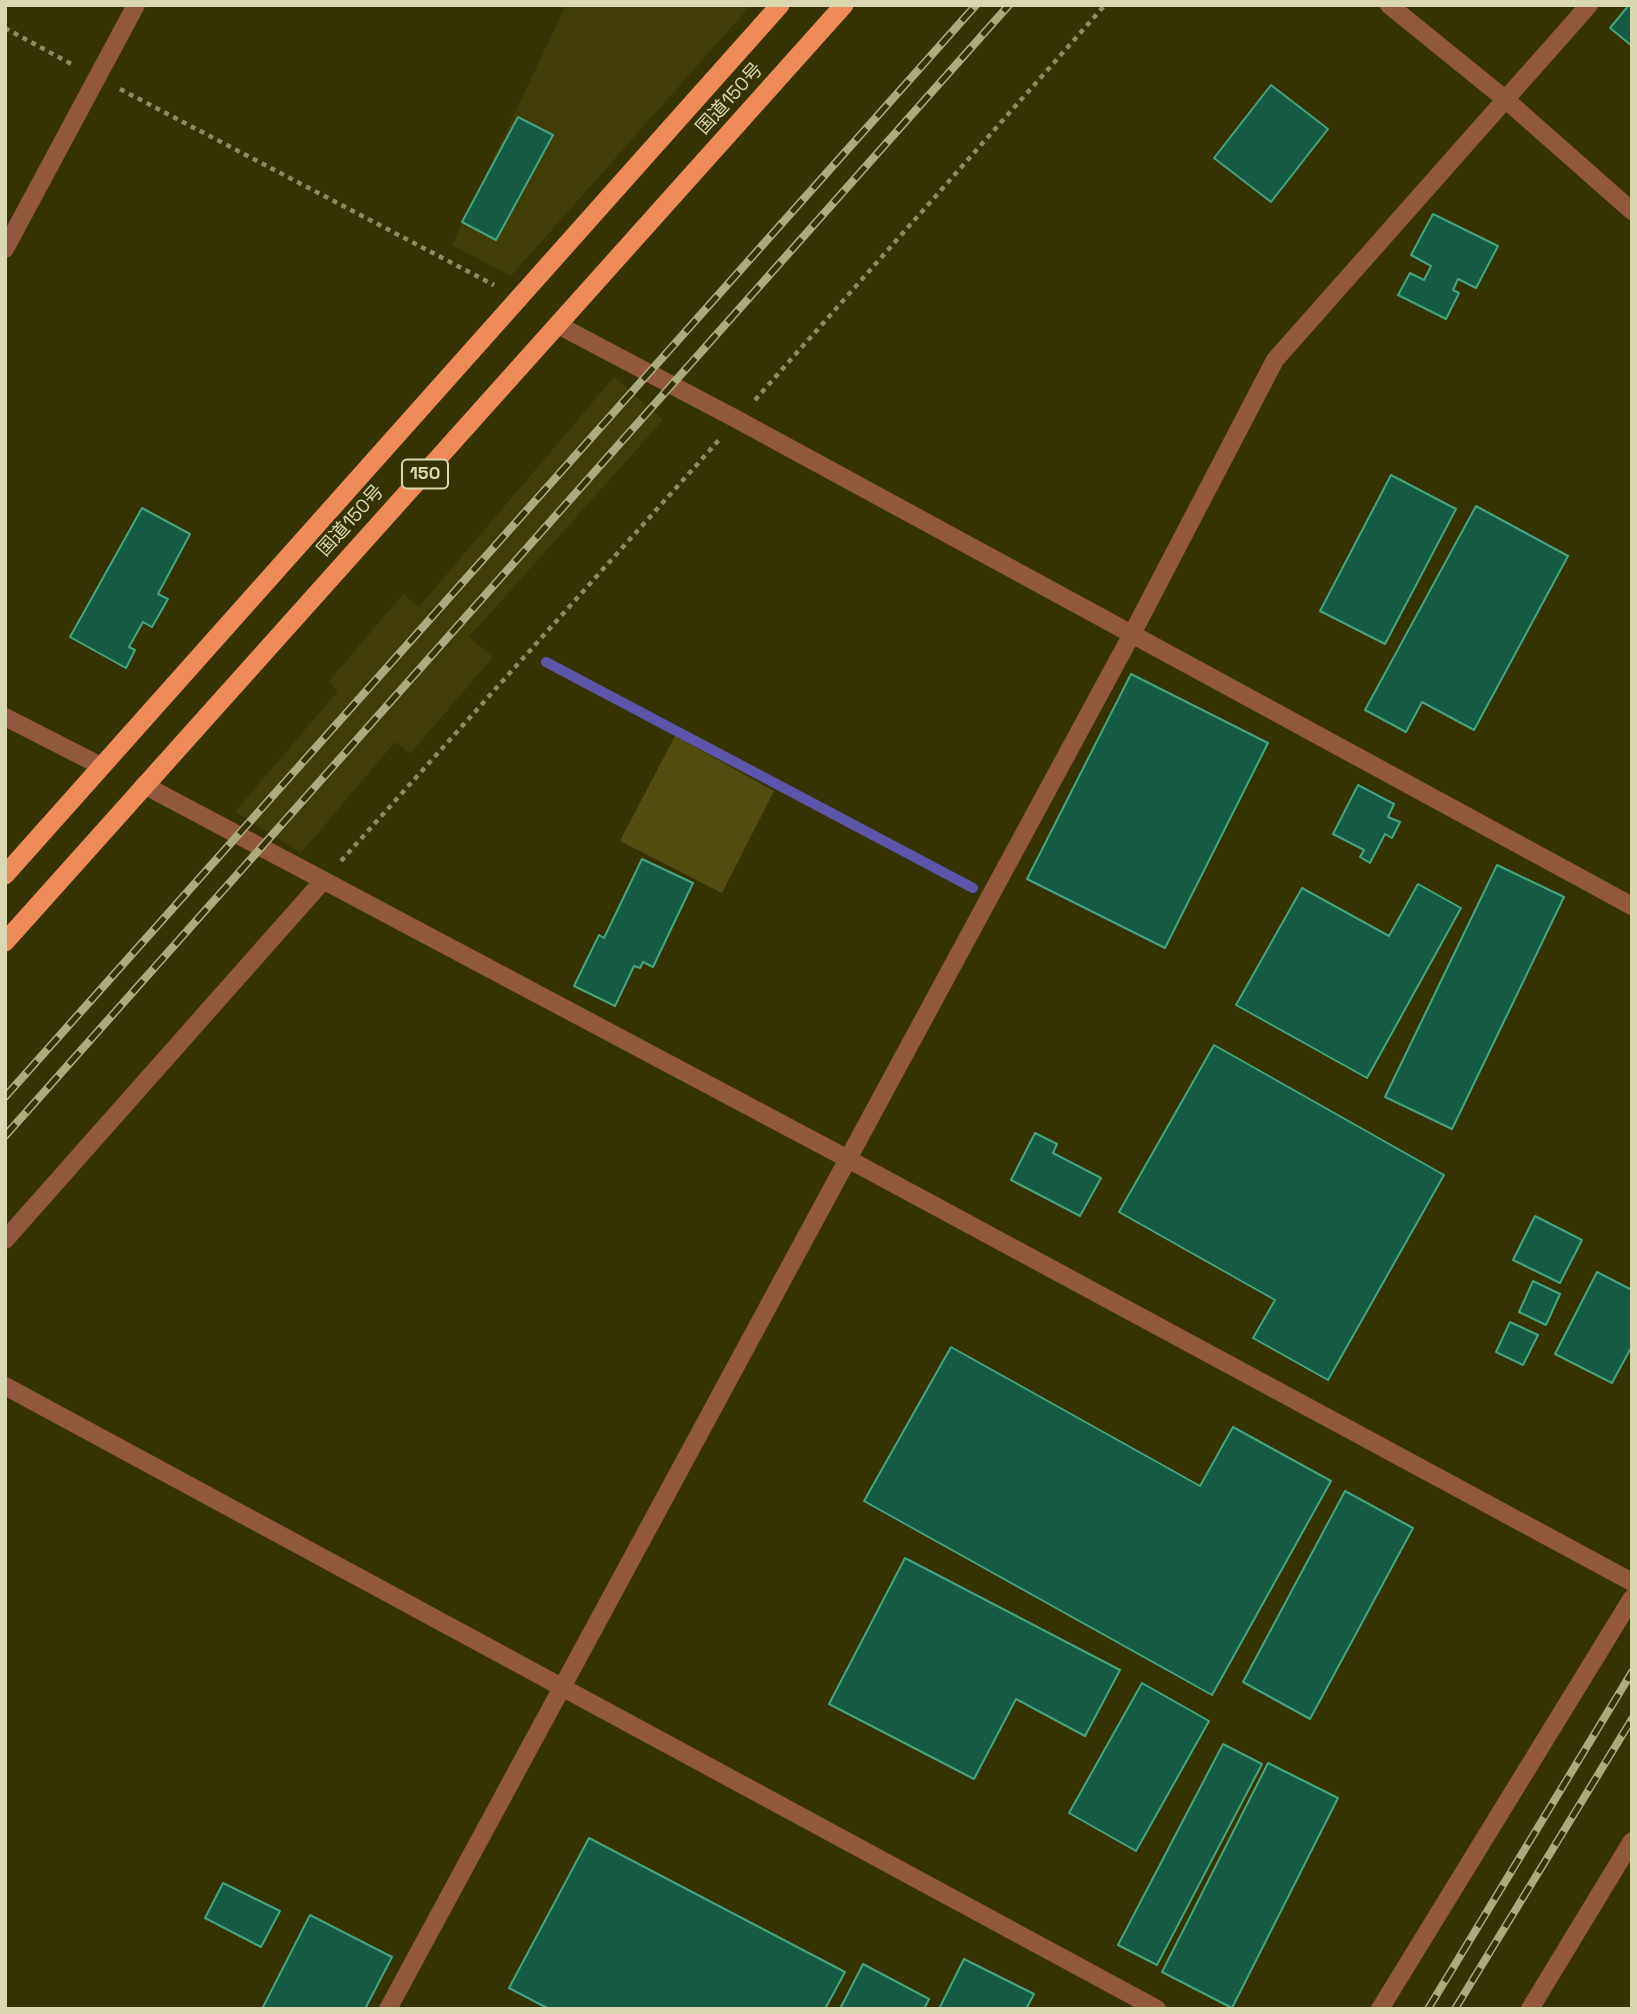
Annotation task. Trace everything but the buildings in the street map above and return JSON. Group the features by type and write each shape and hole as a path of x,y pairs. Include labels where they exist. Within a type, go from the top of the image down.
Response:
{"highway":[{"name":"国道150号","path":"5,875 780,5"},
{"name":"国道150号","path":"5,942 844,5"}],"street":[{"path":"5,249 136,5"},
{"path":"1389,5 1505,99 1632,211"},
{"path":"388,2009 1132,634 1275,360 1589,5"},
{"path":"558,325 1632,906"},
{"path":"5,717 101,766"},
{"path":"144,785 322,882 848,1159 1632,1582"},
{"path":"5,1240 322,882"},
{"path":"5,1386 1157,2009"},
{"path":"1380,2009 1632,1598"},
{"path":"1530,2009 1632,1841"}],"path":[{"path":"322,882 1105,5"},
{"path":"5,29 519,298"}],"shaded area":[{"path":"566,5 751,5 511,276 452,245"},
{"path":"614,377 663,420 469,637 493,657 410,754 395,742 301,853 235,812 338,691 328,682 403,594 419,607"},
{"path":"675,736 774,791 722,893 620,841"}],"waterway":[{"path":"546,662 973,888"}],"railway":[{"path":"5,1097 976,5"},
{"path":"5,1136 1009,5"},
{"path":"1428,2009 1632,1672"},
{"path":"1455,2009 1632,1719"}]}
